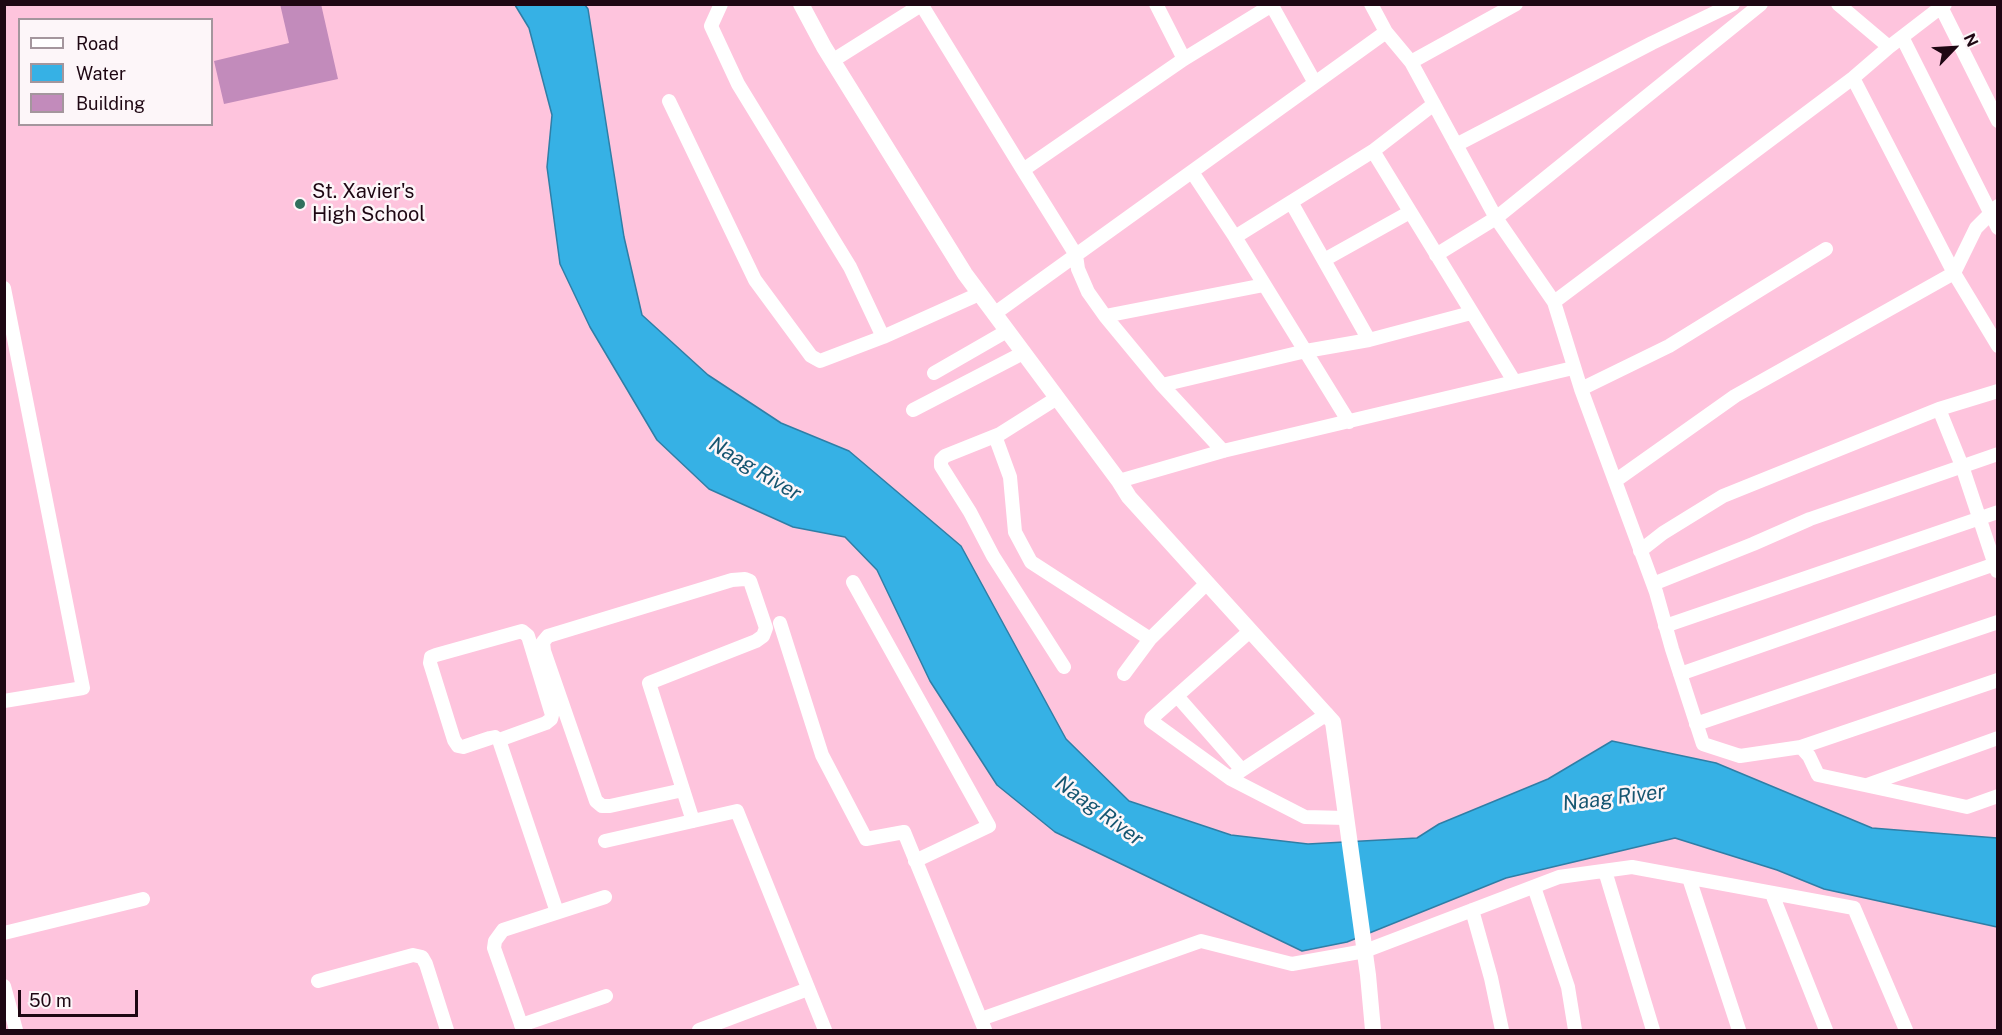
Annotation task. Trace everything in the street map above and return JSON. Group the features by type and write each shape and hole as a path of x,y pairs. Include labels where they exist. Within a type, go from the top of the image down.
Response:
{"street":[{"path":"721,4 711,26 738,84 850,267 883,337"},
{"path":"801,4 832,61 965,274 1129,497 1333,722 1365,951 1373,1030"},
{"path":"1156,4 1184,59"},
{"path":"1371,4 1386,32 1411,62 1496,219 1554,302 1573,368 1653,584 1703,744 1740,756 1801,747 1998,680"},
{"path":"1411,62 1516,4"},
{"path":"1456,145 1652,43 1733,4"},
{"path":"1436,255 1496,219 1761,4"},
{"path":"1838,4 1889,47"},
{"path":"832,61 921,5 1076,255 1078,269 1088,292 1162,385 1223,451"},
{"path":"1023,170 1184,59 1272,5 1315,83"},
{"path":"1554,302 1853,78 1943,6 1998,121"},
{"path":"994,314 1386,32"},
{"path":"1902,37 1994,210 1998,228"},
{"path":"1853,78 1954,273 1998,346"},
{"path":"669,101 755,280 811,356 820,361 883,337 979,294"},
{"path":"1235,237 1372,152 1434,104"},
{"path":"1372,152 1514,381"},
{"path":"1192,172 1235,237 1349,422"},
{"path":"1291,202 1369,340"},
{"path":"1615,481 1735,396 1954,273 1976,228 1994,210"},
{"path":"1324,260 1410,212"},
{"path":"1581,389 1669,346 1826,249"},
{"path":"1105,316 1264,285"},
{"path":"4,288 83,688 4,701"},
{"path":"1162,385 1306,351 1369,340 1471,313"},
{"path":"934,373 1007,332"},
{"path":"913,410 1023,353"},
{"path":"1119,481 1223,451 1573,368"},
{"path":"1640,551 1663,533 1723,496 1939,409 1998,391"},
{"path":"1057,398 995,436 945,456 941,460 941,466 970,512 993,556 1064,667"},
{"path":"1680,674 1997,566 1962,466 1939,409"},
{"path":"995,436 1010,477 1015,532 1031,562 1150,639"},
{"path":"1653,584 1810,519 1998,454"},
{"path":"1665,626 1998,512"},
{"path":"683,790 610,806 602,806 596,801 544,651 543,642 548,636 732,580 745,579 750,581 766,628 763,636 756,641 649,683 693,821"},
{"path":"853,582 989,826 915,861"},
{"path":"1124,674 1150,639 1207,583"},
{"path":"1696,724 1998,622"},
{"path":"780,623 822,755 866,839 904,832 983,1025 1201,941 1292,964 1365,951 1559,877 1632,867 1854,908 1906,1030"},
{"path":"500,740 546,723 552,715 528,636 522,631 436,655 431,657 430,663 454,740 458,746 463,747 495,737 500,740 557,912"},
{"path":"1250,631 1151,721 1230,778 1305,817 1347,822"},
{"path":"1177,696 1242,770"},
{"path":"1230,778 1327,714"},
{"path":"1867,785 1998,738"},
{"path":"1801,747 1809,756 1818,775 1967,807 1995,800"},
{"path":"605,842 737,811 825,1030"},
{"path":"1605,871 1653,1030"},
{"path":"1689,878 1739,1030"},
{"path":"1534,887 1569,987 1575,1030"},
{"path":"1772,894 1826,1030"},
{"path":"605,897 503,930 495,940 494,948 522,1028 606,996"},
{"path":"4,933 143,899"},
{"path":"1472,910 1491,978 1502,1030"},
{"path":"318,981 413,955 422,957 447,1030"},
{"path":"4,986 16,1030"},
{"path":"699,1030 808,989"}],"water":[{"name":"Naag River","path":"515,5 585,5 588,9 624,237 642,315 708,375 781,423 849,451 961,546 1066,739 1129,801 1231,835 1308,844 1417,838 1439,824 1548,779 1612,741 1716,763 1872,828 1997,838 1997,927 1824,889 1777,870 1675,838 1506,878 1347,942 1302,951 1055,832 997,785 930,681 877,570 845,537 793,527 709,489 657,440 590,327 560,264 547,167 552,115 529,28"}],"building":[{"path":"280,4 321,4 338,79 224,104 214,61 289,43"}],"place":[{"name":"St. Xavier's High School","path":"300,204"}]}
